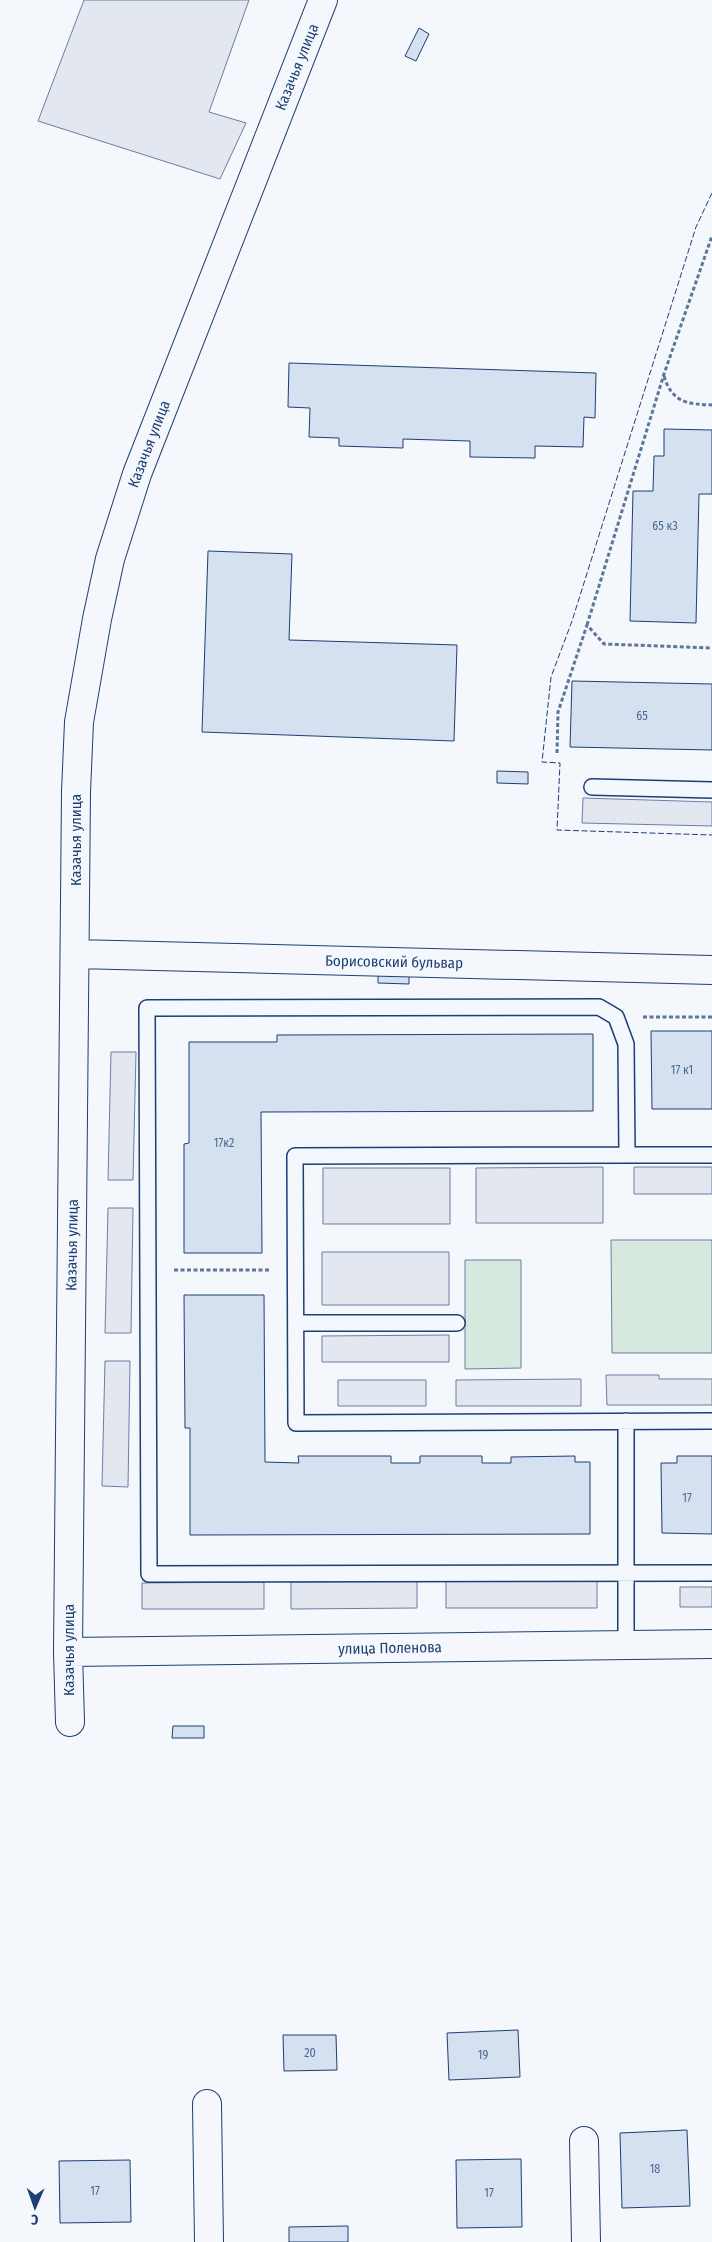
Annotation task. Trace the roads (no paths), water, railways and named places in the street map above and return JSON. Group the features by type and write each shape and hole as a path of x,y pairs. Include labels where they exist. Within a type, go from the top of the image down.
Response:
{"street":[{"name":"Казачья улица","path":"70,1722 68,1652 76,954 76,792 79,722 97,619 110,559 137,474 323,0"},
{"name":"Борисовский бульвар","path":"76,954 712,970"},
{"name":"улица Поленова","path":"68,1652 712,1644"},
{"path":"207,2104 209,2242"},
{"path":"584,2140 586,2242"}],"lane":[{"path":"592,786 712,790"},
{"path":"627,1155 626,1044 616,1017 599,1007 147,1008 150,1574 712,1573"},
{"path":"712,1155 295,1156 296,1422 712,1421"},
{"path":"296,1323 457,1323"},
{"path":"626,1422 626,1645"}]}
